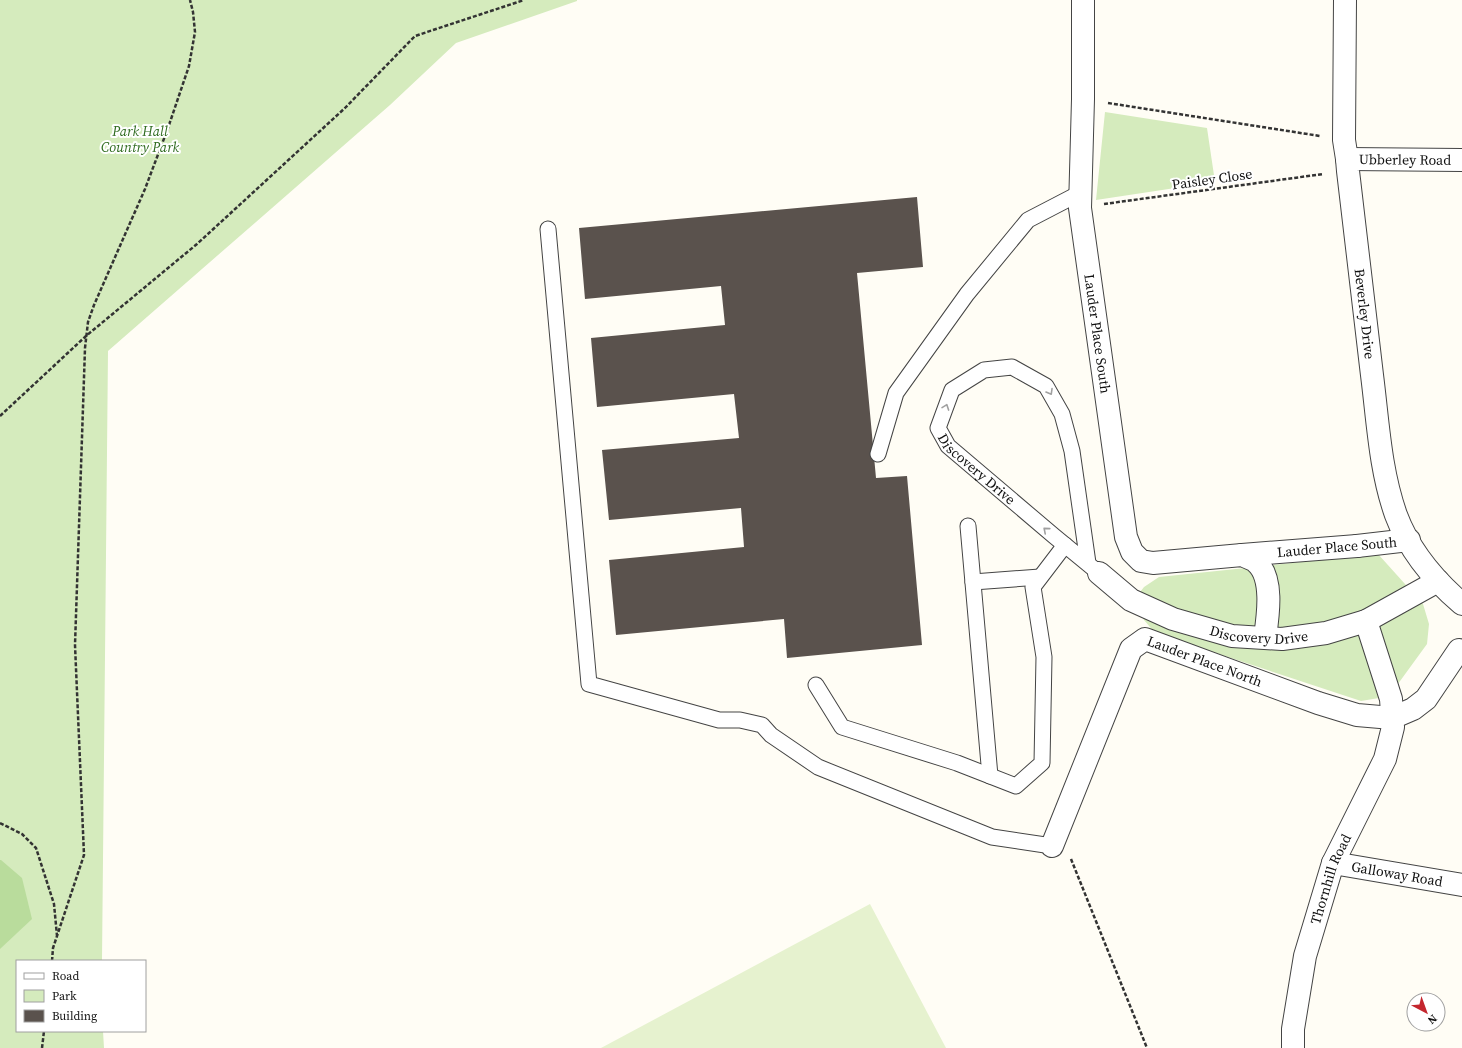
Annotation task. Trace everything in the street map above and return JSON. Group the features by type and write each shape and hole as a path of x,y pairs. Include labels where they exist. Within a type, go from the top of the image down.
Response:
{"street":[{"name":"Lauder Place South","path":"1083,0 1083,99 1080,201 1126,536 1132,552 1141,562 1153,563 1357,546 1409,540"},
{"name":"Beverley Drive","path":"1345,0 1346,156 1382,463 1397,515 1409,540 1420,558 1438,581 1462,604"},
{"name":"Ubberley Road","path":"1346,156 1462,160"},
{"name":"Lauder Place South","path":"1242,555 1255,561 1263,570 1268,588 1265,637"},
{"name":"Discovery Drive","path":"1093,568 1131,600 1173,619 1232,636 1282,639 1326,633 1366,621 1438,581"},
{"name":"Thornhill Road","path":"1293,1048 1293,1029 1305,956 1333,863 1385,759 1393,727 1391,699 1366,621"},
{"name":"Lauder Place North","path":"1052,846 1131,649 1145,639 1324,705 1357,715 1392,718"},
{"path":"1392,718 1413,709 1426,699 1459,650"},
{"name":"Galloway Road","path":"1333,863 1462,885"}],"lane":[{"path":"878,454 896,393 967,294 1028,220 1080,201"},
{"path":"548,229 589,684 719,720 740,720 762,725 771,735 818,767 992,837 1052,846"},
{"name":"Discovery Drive","path":"1012,367 1046,386 1062,414 1072,451 1093,568 948,446 938,428 952,390 984,370 1012,367"},
{"path":"968,526 990,776"},
{"path":"816,686 842,727 957,763 1016,786 1042,763 1044,657 1033,587 1065,545"},
{"path":"973,582 1040,577"}],"path":[{"path":"52,960 53,948 84,855 75,645 86,336 88,322 145,189 189,66 194,32 193,12 190,0"},
{"path":"0,416 86,336 197,244 345,108 416,36 524,0"},
{"path":"1083,99 1346,156"},
{"name":"Paisley Close","path":"1080,201 1346,156"},
{"path":"0,823 22,834 36,848 54,904 57,938"},
{"path":"1052,846 1067,848 1147,1048"},
{"path":"42,1048 44,1032"}],"green space":[{"name":"Park Hall Country Park","path":"0,0 577,0 456,43 390,105 108,351 102,960 16,960 16,1032 103,1032 104,1048 0,1048"},
{"path":"1105,112 1207,128 1215,182 1096,200"},
{"path":"1378,554 1423,604 1429,624 1427,644 1395,688 1379,698 1361,701 1155,633 1144,620 1137,608 1137,596 1144,587 1159,577"},
{"path":"0,860 22,878 32,919 0,949"},
{"path":"870,904 946,1048 601,1048"}],"building":[{"path":"917,197 923,267 857,273 876,478 907,476 922,645 787,658 784,619 616,635 609,560 744,547 741,508 609,520 602,450 739,438 734,394 597,407 591,338 725,325 721,286 585,299 579,228"}]}
